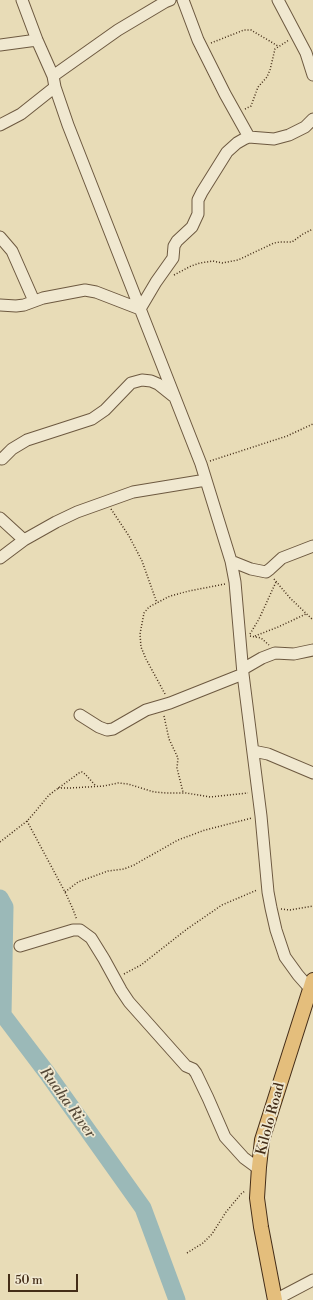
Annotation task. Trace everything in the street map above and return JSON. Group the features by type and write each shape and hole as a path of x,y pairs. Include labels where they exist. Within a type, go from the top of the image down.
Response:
{"main road":[{"name":"Kilolo Road","path":"275,1300 261,1227 257,1196 262,1140 312,987"}],"street":[{"path":"22,0 54,82 68,125 206,480 231,561 235,582 243,672 268,885 276,930 285,957 298,975 312,987"},
{"path":"0,125 21,114 54,82 118,30 170,0"},
{"path":"183,0 202,47 225,94 249,137"},
{"path":"278,0 306,53 313,75"},
{"path":"0,45 37,40"},
{"path":"140,310 156,282 173,258 174,246 177,241 192,227 198,214 198,200 227,152 237,142 249,137 274,139 289,135 305,127 313,119"},
{"path":"0,238 12,251 34,301"},
{"path":"0,305 16,306 85,290 91,290 140,310"},
{"path":"2,459 12,449 27,440 92,419 105,410 131,384 142,380 151,381 158,384 173,396"},
{"path":"0,558 24,540 56,522 106,501 132,492 206,480"},
{"path":"0,518 24,540"},
{"path":"231,561 261,572 268,571 282,558 313,546"},
{"path":"80,715 99,727 107,730 146,710 170,703 243,672 262,658 275,652 294,654 313,650"},
{"path":"253,751 268,754 313,773"},
{"path":"20,946 73,930 80,930 90,938 129,1002 186,1066 193,1069 208,1098 225,1137 244,1158 259,1169"},
{"path":"275,1300 313,1280"}],"path":[{"path":"202,47 216,40 244,30 250,30 278,46"},
{"path":"237,114 251,106 258,87 267,77 270,70 275,49 297,36"},
{"path":"174,275 190,266 200,263 212,261 222,263 238,260 274,243 292,242 303,234 313,230"},
{"path":"200,464 287,436 313,424"},
{"path":"106,501 129,536 142,561 157,603"},
{"path":"268,571 290,598 313,620"},
{"path":"170,703 146,659 140,641 144,613 149,607 170,596 235,582"},
{"path":"276,582 259,619 248,636 255,636 278,628 307,614"},
{"path":"255,636 266,641 275,652"},
{"path":"155,708 161,711 164,717 168,739 178,758 177,768 183,792"},
{"path":"0,842 27,821 45,799 79,773 82,772 96,786"},
{"path":"58,788 118,783 128,784 154,792 183,792 210,797 258,792"},
{"path":"65,892 78,882 108,871 124,869 134,865 178,840 205,830 261,816"},
{"path":"27,821 65,892 80,930"},
{"path":"116,982 217,908 268,885"},
{"path":"272,908 290,910 313,906"},
{"path":"187,1253 203,1243 212,1234 220,1219 241,1194 249,1190 257,1196"}],"waterway":[{"name":"Ruaha River","path":"0,898 5,907 3,1015 47,1073 143,1208 177,1300"}]}
